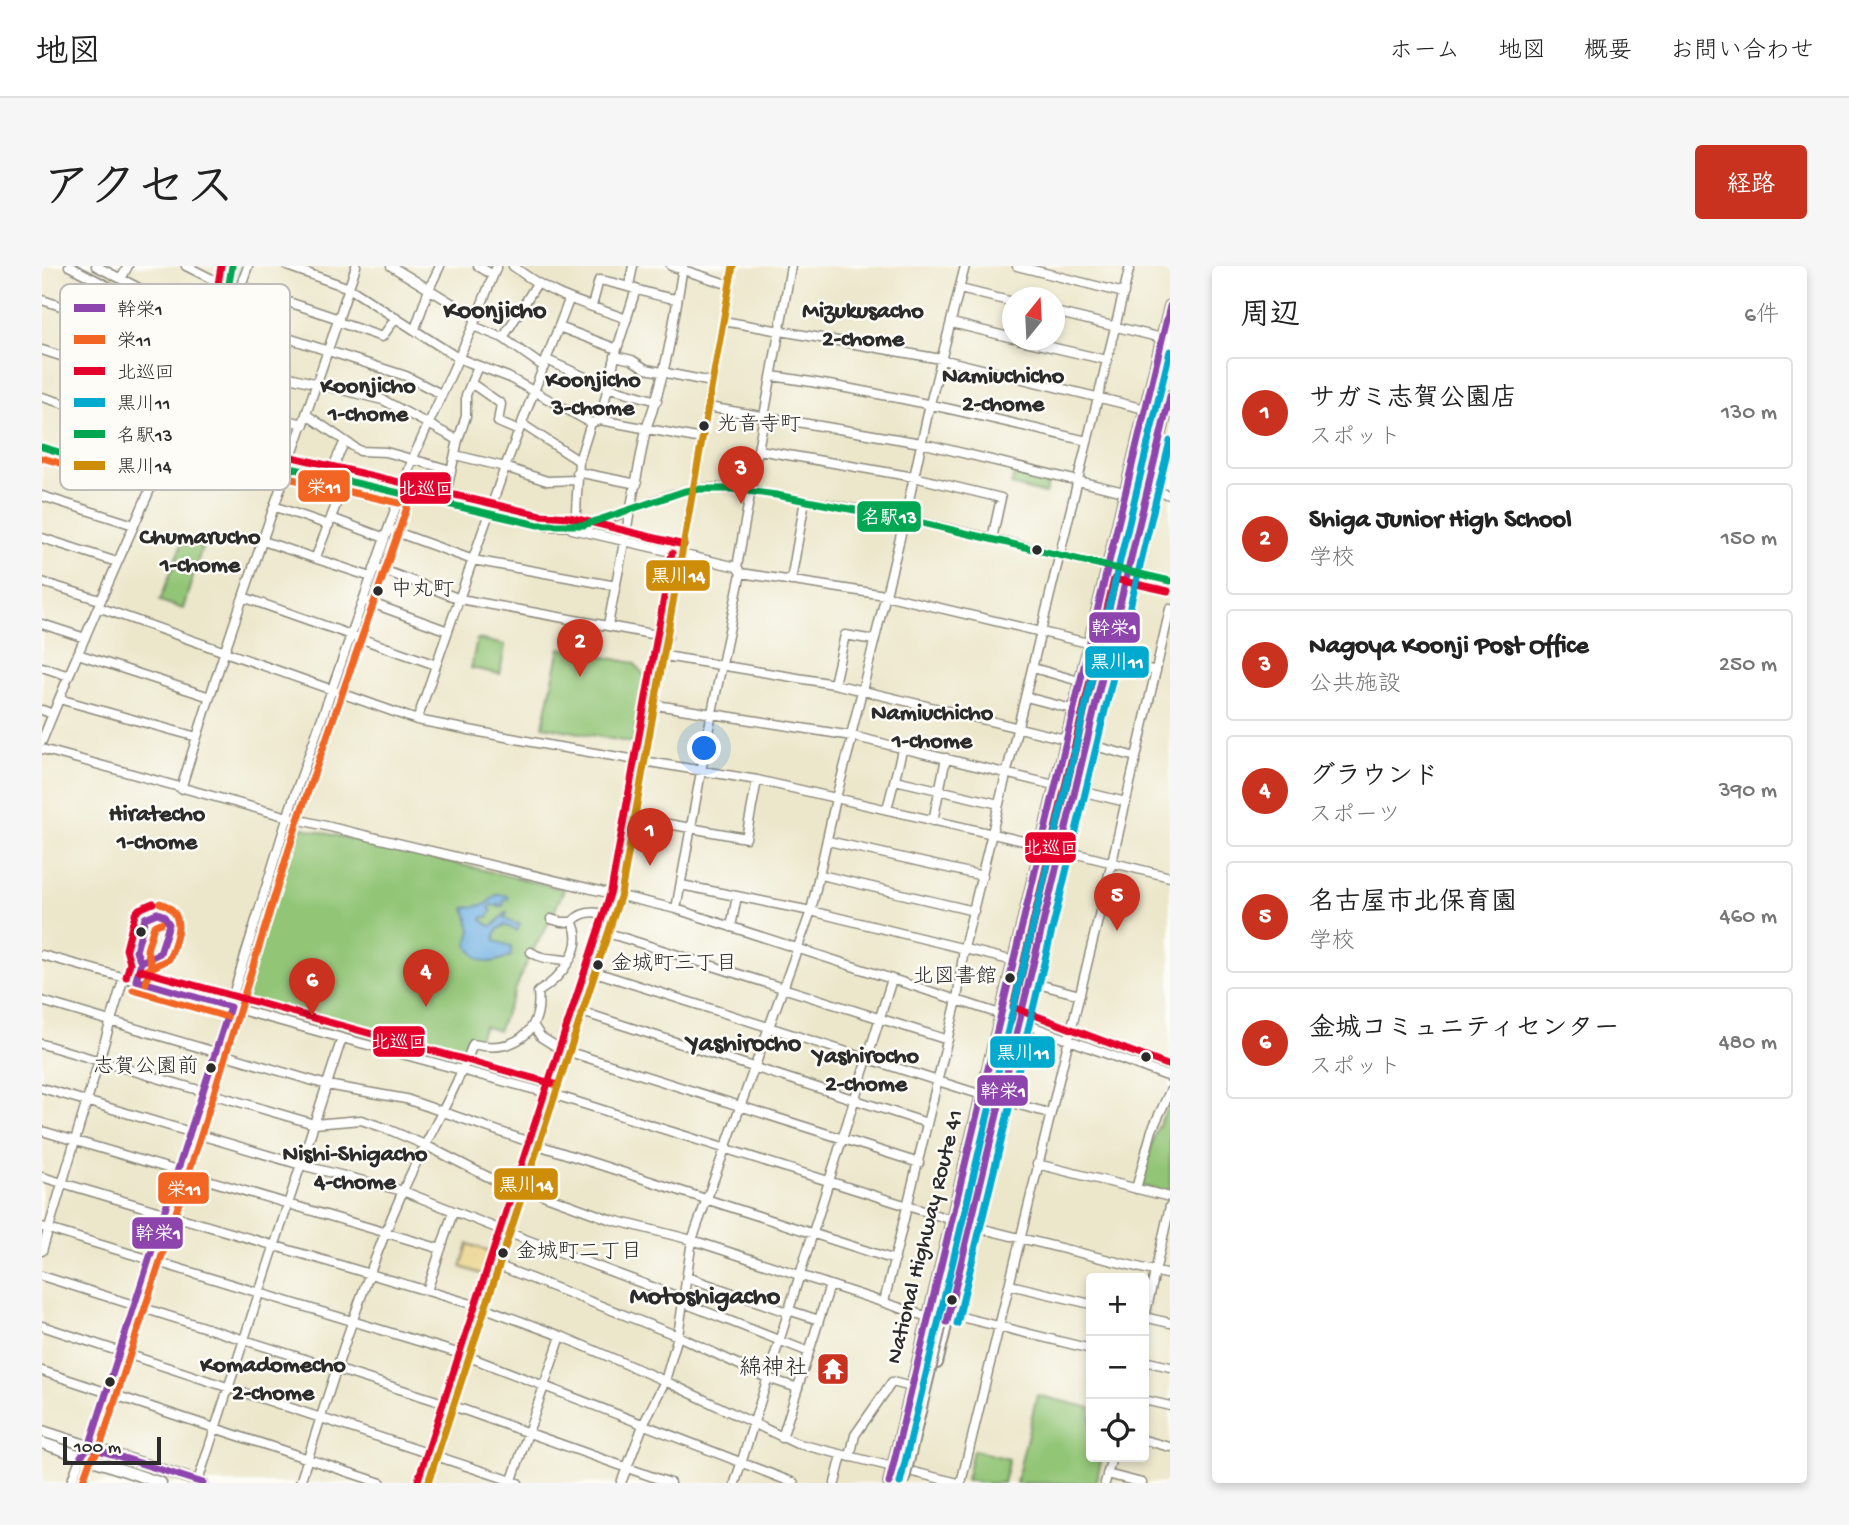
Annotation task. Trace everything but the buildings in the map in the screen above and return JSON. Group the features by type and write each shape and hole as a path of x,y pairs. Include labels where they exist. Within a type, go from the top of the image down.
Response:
{"highway":[{"name":"National Highway Route 41","path":"889,1483 1106,566 1144,409 1166,335 1170,306"},
{"path":"895,1483 1166,335"},
{"path":"907,1480 1170,360"},
{"name":"National Highway Route 41","path":"907,1480 1021,1022 1147,489 1168,415 1170,396"}],"main road":[{"path":"42,1432 200,1482"},
{"path":"42,1443 161,1483"}],"street":[{"path":"69,266 103,284"},
{"path":"96,266 131,284"},
{"path":"121,279 128,266"},
{"path":"186,266 222,284"},
{"path":"229,284 232,266"},
{"path":"241,284 248,266"},
{"path":"287,266 349,288 458,358 508,377 534,393 595,421 702,439"},
{"path":"290,464 356,266"},
{"path":"391,266 475,322 546,364 607,387 657,401"},
{"path":"415,329 440,266"},
{"path":"82,1483 89,1447 191,1132 288,817 331,690 413,458 475,322 495,270 478,266"},
{"path":"513,266 536,285 627,319"},
{"path":"571,527 578,499 579,461 607,387 627,319 633,287 633,266"},
{"path":"671,266 730,285"},
{"path":"428,1483 621,894 733,266"},
{"path":"676,909 739,570 791,266"},
{"path":"621,1483 644,1423 666,1381 678,1336 692,1240 811,911 965,266"},
{"path":"1017,266 1124,293"},
{"path":"884,1302 948,1040 964,948 1130,266"},
{"path":"608,625 646,429 664,373 682,268"},
{"path":"592,306 598,280 633,287 655,297 677,299"},
{"path":"503,338 536,285"},
{"path":"960,289 1002,299"},
{"path":"417,720 505,467 569,299"},
{"path":"42,300 60,306"},
{"path":"290,304 382,337 396,318"},
{"path":"1065,315 1166,335"},
{"path":"723,321 941,359 1144,409"},
{"path":"952,323 1002,335"},
{"path":"559,327 616,352 646,369 712,382"},
{"path":"290,338 406,376 441,394"},
{"path":"42,350 60,356"},
{"path":"1064,350 1107,360"},
{"path":"444,503 458,440 467,416 466,396 478,366"},
{"path":"772,376 832,384 930,404 1087,441"},
{"path":"290,377 383,400 458,440"},
{"path":"471,383 501,404 498,422 521,428 579,461"},
{"path":"42,397 60,402"},
{"path":"708,407 921,443 1124,492"},
{"path":"290,417 306,420 360,451 386,452 451,470"},
{"path":"316,557 330,522 341,480 336,460 345,441"},
{"path":"42,447 60,452"},
{"path":"759,450 914,477 1001,498 992,539"},
{"path":"455,455 547,481 577,476 637,484"},
{"path":"290,467 538,525 571,527 739,570 886,595 1088,643"},
{"path":"571,527 603,521 664,496 693,489 752,491 905,518 1170,581"},
{"path":"1147,489 1170,495"},
{"path":"42,741 149,490"},
{"path":"181,789 224,652 282,490"},
{"path":"42,496 134,525"},
{"path":"792,581 805,500"},
{"path":"276,507 385,538"},
{"path":"388,529 473,560 616,586"},
{"path":"42,538 117,562"},
{"path":"264,541 371,577"},
{"path":"375,567 460,599 668,636"},
{"path":"42,582 224,652 417,720 757,780 887,808 1170,877"},
{"path":"243,597 436,665"},
{"path":"363,600 448,631"},
{"path":"42,1177 485,1308 561,1336 666,1381 795,1443 892,1468 907,1480 960,1483 1000,1327 1049,1113 1069,1041 1170,609"},
{"path":"42,624 85,638"},
{"path":"834,684 845,635 874,640"},
{"path":"78,654 210,697"},
{"path":"665,656 834,684 1065,739"},
{"path":"1107,659 1156,671"},
{"path":"42,667 69,676"},
{"path":"1033,668 1079,681"},
{"path":"1026,697 1072,709"},
{"path":"59,699 197,737"},
{"path":"656,705 852,736 1054,785"},
{"path":"42,710 53,714"},
{"path":"1087,744 1136,757"},
{"path":"887,808 903,747"},
{"path":"42,749 288,817 676,909 1001,1014 1170,1077"},
{"path":"933,821 946,758"},
{"path":"635,818 746,838 757,780"},
{"path":"895,780 999,804"},
{"path":"1076,790 1126,803"},
{"path":"828,841 983,876"},
{"path":"821,874 974,911"},
{"path":"681,885 811,911 1014,961"},
{"path":"731,927 737,896"},
{"path":"572,922 577,916 586,913 610,915"},
{"path":"551,919 572,922"},
{"path":"300,1483 352,1320 385,1233 425,1145 463,1071 472,1044 492,1048 510,1045 519,1040 533,1025 539,1011 538,992 555,981 569,961 575,937 572,922"},
{"path":"608,933 948,1040"},
{"path":"531,951 539,957 569,961"},
{"path":"42,955 555,1095 971,1226 1170,1275"},
{"path":"595,972 982,1095"},
{"path":"42,1251 45,1228 62,1183 124,977"},
{"path":"735,1483 892,979"},
{"path":"1030,982 1080,995"},
{"path":"42,1001 327,1085 406,1098 538,1145 895,1260"},
{"path":"582,1012 928,1123"},
{"path":"533,1025 548,1043 569,1052 919,1163"},
{"path":"200,1482 342,1038"},
{"path":"42,1044 314,1124 361,1120 425,1145 523,1191 609,1219 692,1240 928,1317"},
{"path":"42,1088 301,1165 403,1191 809,1352"},
{"path":"1136,1188 1152,1130 1170,1091"},
{"path":"1001,1100 1049,1113"},
{"path":"42,1131 441,1249"},
{"path":"1037,1164 1170,1197"},
{"path":"1149,1294 1170,1206"},
{"path":"427,1291 453,1212"},
{"path":"45,1228 469,1357 794,1483"},
{"path":"499,1266 678,1336 767,1378 798,1388"},
{"path":"42,1276 453,1406 670,1483"},
{"path":"687,1277 819,1320"},
{"path":"782,1438 830,1285"},
{"path":"1010,1285 1086,1303"},
{"path":"949,1314 1086,1348"},
{"path":"1149,1319 1170,1323"},
{"path":"42,1326 514,1482 527,1432 561,1336"},
{"path":"1149,1362 1170,1367"},
{"path":"42,1371 381,1483"},
{"path":"835,1483 855,1435 892,1382 912,1387"},
{"path":"1149,1401 1170,1406"},
{"path":"1149,1441 1170,1447"},
{"path":"71,1483 86,1458"},
{"path":"1106,1478 1142,1483"}],"green space":[{"path":"1015,471 1049,479 1045,494 1011,485"},
{"path":"183,540 202,547 183,609 160,601"},
{"path":"477,639 505,645 500,674 471,668"},
{"path":"560,648 634,663 645,676 633,743 543,726"},
{"path":"295,826 564,889 551,919 529,957 498,1031 484,1026 477,1042 472,1040 459,1064 247,1004 239,997 291,829"},
{"path":"1170,1102 1170,1193 1141,1186 1155,1133"},
{"path":"1037,1395 1086,1407 1086,1462 1101,1462 1096,1483 1016,1483"},
{"path":"973,1450 1009,1459 1003,1483 966,1480"}],"sand":[{"path":"468,1244 495,1253 487,1276 461,1267"}],"water":[{"path":"496,895 506,895 509,898 504,901 503,906 492,905 488,917 482,919 493,926 508,911 505,918 520,924 517,931 505,925 498,929 495,936 495,941 511,946 511,956 486,962 477,957 467,945 471,930 465,908 487,904"}],"waterway":[{"path":"82,266 117,284"},
{"path":"236,284 241,266"}],"transit line":[{"name":"北巡回","path":"218,284 221,266"},
{"name":"名駅13","path":"229,284 232,266"},
{"name":"黒川14","path":"428,1483 621,894 733,266"},
{"name":"幹栄1","path":"889,1483 1170,306"},
{"name":"黒川11","path":"900,1483 1170,351"},
{"name":"幹栄1","path":"947,1322 1170,396"},
{"name":"黒川11","path":"957,1324 1170,441"},
{"name":"名駅13","path":"42,447 60,452"},
{"name":"北巡回","path":"290,456 540,515 569,517 684,545"},
{"name":"栄11","path":"42,458 60,463"},
{"name":"名駅13","path":"290,468 538,525 584,525 685,491 733,489 918,522 1170,581"},
{"name":"栄11","path":"290,478 399,503"},
{"name":"栄11","path":"82,1483 90,1461 99,1450 201,1135 298,820 411,496"},
{"name":"北巡回","path":"418,1480 611,891 672,553"},
{"name":"北巡回","path":"1011,1020 1118,570"},
{"name":"北巡回","path":"1168,591 1114,579 1013,1007 1170,1066"},
{"name":"北巡回","path":"126,977 130,963 126,949 135,914 139,909 153,903"},
{"name":"栄11","path":"145,971 169,959 177,935 177,919 174,913 160,903"},
{"name":"幹栄1","path":"141,962 160,953 169,924 163,915 157,913"},
{"name":"幹栄1","path":"136,980 141,962 136,951 145,918 157,913"},
{"name":"栄11","path":"146,983 151,963 147,950 154,926 161,923"},
{"name":"北巡回","path":"139,970 558,1085"},
{"name":"幹栄1","path":"136,980 230,1007"},
{"name":"栄11","path":"133,990 227,1017"},
{"name":"幹栄1","path":"81,1456 89,1447 230,1007"},
{"name":"幹栄1","path":"89,1447 203,1483"}],"place":[{"name":"光音寺町","path":"704,426"},
{"name":"Nagoya Koonji Post Office","path":"741,504"},
{"name":"中丸町","path":"378,591"},
{"name":"Shiga Junior High School","path":"580,677"},
{"name":"サガミ志賀公園店","path":"650,866"},
{"name":"名古屋市北保育園","path":"1117,931"},
{"name":"金城町三丁目","path":"598,965"},
{"name":"北図書館","path":"1010,978"},
{"name":"グラウンド","path":"426,1007"},
{"name":"金城コミュニティセンター","path":"312,1016"},
{"name":"志賀公園前","path":"211,1068"},
{"name":"金城町二丁目","path":"503,1253"},
{"name":"綿神社","path":"833,1369"}],"district":[{"name":"Koonjicho","path":"495,312"},
{"name":"Mizukusacho 2-chome","path":"863,326"},
{"name":"Namiuchicho 2-chome","path":"1003,391"},
{"name":"Koonjicho 3-chome","path":"593,395"},
{"name":"Koonjicho 1-chome","path":"368,401"},
{"name":"Chumarucho 1-chome","path":"200,552"},
{"name":"Namiuchicho 1-chome","path":"932,728"},
{"name":"Hiratecho 1-chome","path":"157,829"},
{"name":"Yashirocho","path":"744,1045"},
{"name":"Yashirocho 2-chome","path":"866,1071"},
{"name":"Nishi-Shigacho 4-chome","path":"355,1169"},
{"name":"Motoshigacho","path":"705,1298"},
{"name":"Komadomecho 2-chome","path":"273,1380"}]}
